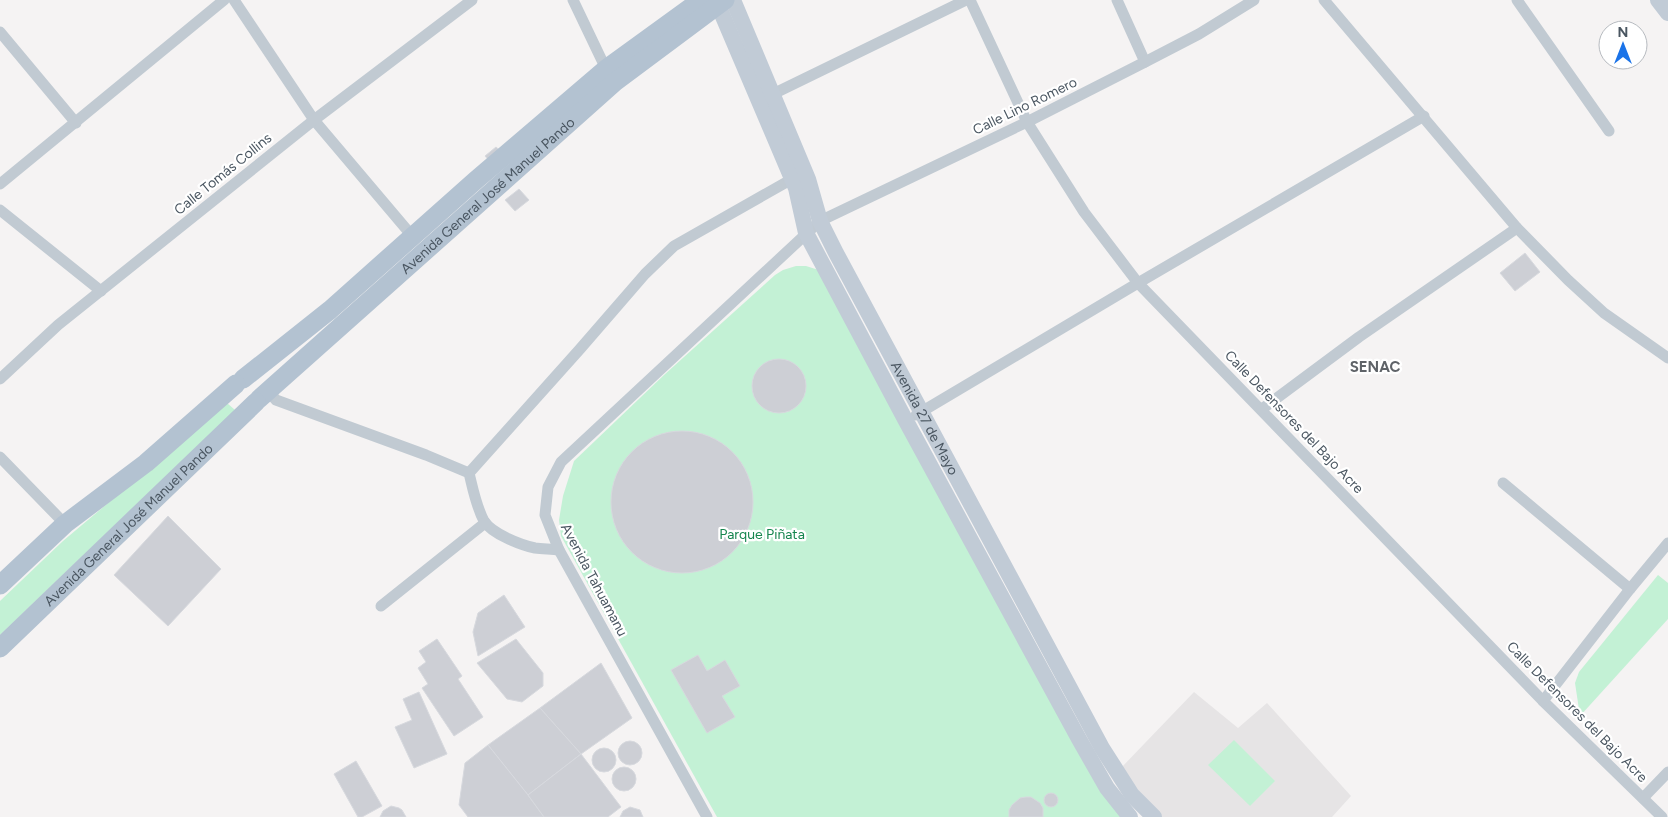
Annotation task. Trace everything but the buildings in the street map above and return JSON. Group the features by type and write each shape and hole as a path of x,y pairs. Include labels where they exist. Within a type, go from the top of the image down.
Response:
{"main road":[{"path":"1658,0 1668,13"},
{"name":"Avenida General José Manuel Pando","path":"0,585 64,524 146,463 240,382 330,310 476,180 606,69 719,1"},
{"name":"Avenida General José Manuel Pando","path":"0,648 261,398 615,82 719,1"},
{"name":"Avenida 27 de Mayo","path":"719,1 773,94 808,179 820,221 921,413 1102,748 1132,795 1154,817"},
{"name":"Avenida 27 de Mayo","path":"719,1 792,179 806,233 1079,739 1107,788 1130,817"},
{"path":"240,382 252,378 259,383 262,391 261,398"}],"street":[{"path":"0,184 224,0"},
{"path":"234,0 314,120 413,237"},
{"name":"Calle Tomás Collins","path":"0,379 58,325 314,120 472,0"},
{"path":"573,0 606,69"},
{"path":"773,94 968,0"},
{"name":"Calle Defensores del Bajo Acre","path":"968,0 1027,122 1084,212 1138,283 1543,701 1662,817"},
{"path":"1117,0 1145,62"},
{"name":"Calle Lino Romero","path":"806,233 820,221 1027,122 1199,34 1254,0"},
{"path":"1324,0 1517,228 1568,280 1604,313 1668,358"},
{"path":"1517,0 1609,131"},
{"path":"0,32 76,123"},
{"path":"906,421 1424,116"},
{"path":"469,473 645,274 674,246 792,179"},
{"path":"0,210 101,291"},
{"path":"1262,409 1359,337 1517,228"},
{"name":"Avenida Tahuamanu","path":"707,817 559,550 545,515 548,487 561,462 806,233"},
{"path":"261,398 276,400 426,455 469,473"},
{"path":"0,457 64,524"},
{"path":"469,473 476,503 485,523 496,532 512,540 535,548 559,550"},
{"path":"1503,483 1630,589"},
{"path":"381,606 485,523"},
{"path":"1543,701 1668,543"},
{"path":"1643,798 1668,772"}],"shaded area":[{"path":"1194,692 1238,728 1267,703 1351,796 1332,817 1159,817 1121,768"}],"green space":[{"name":"Parque Piñata","path":"796,266 806,266 822,271 1122,817 717,817 561,536 559,520 563,496 574,461 664,375 775,275"},
{"path":"227,403 235,410 0,635 0,601 63,541"},
{"path":"1658,575 1668,583 1668,619 1580,716 1575,683 1579,672"},
{"path":"1234,740 1275,781 1250,806 1208,765"}],"district":[{"name":"SENAC","path":"1375,367"}]}
